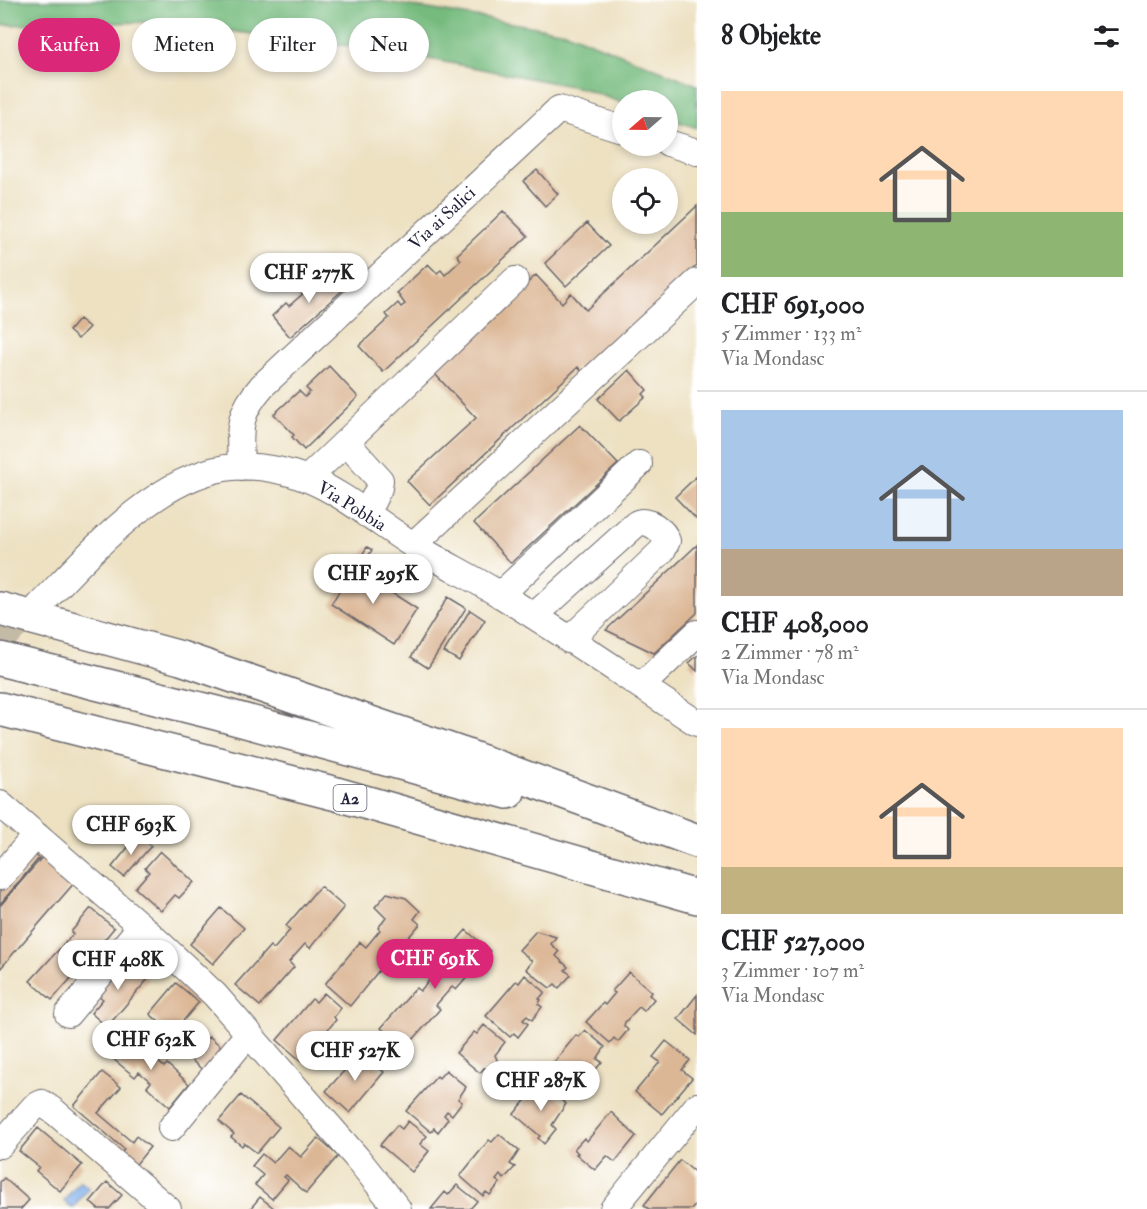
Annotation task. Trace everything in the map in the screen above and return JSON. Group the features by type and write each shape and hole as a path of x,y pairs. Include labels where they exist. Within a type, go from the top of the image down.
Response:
{"highway":[{"path":"0,609 181,658 461,754 697,841"},
{"path":"0,659 321,740 697,846"},
{"name":"A2","path":"0,709 333,794 697,897"}],"street":[{"name":"Via ai Salici","path":"241,467 240,426 242,414 251,398 559,109 612,126"},
{"path":"678,146 697,152"},
{"path":"307,479 515,280"},
{"path":"413,544 697,282"},
{"path":"346,442 380,480 379,488 366,514"},
{"path":"500,595 639,464"},
{"name":"Via Pobbia","path":"39,606 114,533 150,501 164,492 195,476 225,468 272,469 307,479 326,488 413,544 534,616 697,723"},
{"path":"534,616 636,524 644,522 663,534 667,542 662,551 569,639"},
{"path":"641,686 697,633"},
{"path":"0,804 141,926 215,996 357,1158 395,1208"},
{"path":"0,877 36,835"},
{"path":"68,1014 141,926"},
{"path":"171,1128 249,1033"},
{"path":"0,1145 34,1107 42,1104 55,1112 168,1209"},
{"path":"613,1209 697,1106"}],"green space":[{"path":"0,0 375,0 566,32 697,85 697,128 678,121 678,90 612,90 612,99 581,88 429,59 429,18 349,18 349,46 337,44 337,18 248,18 248,33 236,32 236,18 132,18 132,22 120,23 120,18 18,18 18,25 0,25"}],"water":[{"path":"80,1181 89,1188 73,1208 64,1201"}],"building":[{"path":"537,170 558,194 545,206 523,181"},
{"path":"697,206 697,265 583,373 578,367 430,505 407,481 476,418 433,372 536,275 562,303 571,293 586,310 667,234 678,234 678,224"},
{"path":"503,211 528,236 383,372 359,346 389,318 386,314 398,303 401,307 405,304 397,293 428,264 437,273 441,270 445,275 461,260 457,255"},
{"path":"587,223 609,246 566,286 545,263"},
{"path":"330,270 346,287 290,337 272,316 286,303 289,306"},
{"path":"79,319 89,327 78,339 69,331"},
{"path":"329,366 358,397 304,450 292,437 294,435 274,414 299,391 305,397 310,392 306,388"},
{"path":"629,370 647,390 643,394 646,397 619,421 598,399"},
{"path":"580,425 618,464 511,563 474,523"},
{"path":"697,476 697,520 675,497"},
{"path":"697,545 697,613 654,653 606,630"},
{"path":"367,547 372,550 358,571 417,609 394,645 331,604"},
{"path":"448,597 466,608 428,668 411,657"},
{"path":"470,610 485,620 459,661 444,652"},
{"path":"697,656 697,671 689,663"},
{"path":"138,835 151,846 124,877 112,867"},
{"path":"30,851 39,858 0,904 0,886"},
{"path":"160,851 194,882 179,898 175,895 161,911 135,888 149,872 145,868"},
{"path":"43,856 75,882 0,969 0,906"},
{"path":"320,886 344,907 310,948 305,944 289,962 294,967 260,1006 235,985 270,946 274,949 290,930 286,926"},
{"path":"387,893 406,898 420,911 414,919 420,924 400,947 396,944 381,961 385,963 350,1006 325,984 360,942 366,947 380,930 378,928 386,918 375,907"},
{"path":"91,908 114,928 94,952 89,947 67,973 72,977 52,1000 30,981 73,934 71,932"},
{"path":"221,908 244,928 213,964 190,944"},
{"path":"466,930 490,951 456,990 452,987 436,1005 440,1009 405,1049 381,1028 416,988 420,991 436,973 432,970"},
{"path":"536,931 556,937 551,944 559,952 556,956 568,967 565,970 571,975 559,988 555,984 550,988 526,969 532,961 519,950"},
{"path":"123,958 148,979 107,1027 91,1013 103,999 94,992"},
{"path":"629,972 652,992 649,995 654,999 644,1011 639,1007 625,1022 624,1026 628,1030 618,1042 614,1038 610,1043 586,1022 603,1003 605,1005 615,993 612,991"},
{"path":"525,975 545,992 538,1004 542,1007 532,1020 527,1016 523,1020 528,1024 518,1037 514,1033 510,1037 486,1016 516,981 519,983"},
{"path":"176,983 199,1002 172,1034 150,1014"},
{"path":"324,993 341,1008 334,1017 336,1020 301,1061 277,1040 312,999 316,1002"},
{"path":"697,995 697,1035 678,1019"},
{"path":"484,1025 505,1042 495,1055 497,1066 490,1070 484,1068 480,1073 456,1053 474,1032 477,1034"},
{"path":"585,1030 605,1047 597,1059 602,1062 592,1074 587,1070 584,1075 587,1078 577,1090 574,1087 571,1091 547,1071 576,1035 579,1037"},
{"path":"131,1035 154,1054 152,1056 164,1067 167,1064 189,1084 170,1107 147,1087 151,1082 139,1072 135,1077 112,1058"},
{"path":"209,1036 224,1049 205,1072 190,1059"},
{"path":"666,1041 690,1060 682,1070 692,1078 662,1114 635,1092 660,1062 653,1057"},
{"path":"361,1052 384,1072 350,1113 326,1091"},
{"path":"446,1070 466,1087 458,1099 462,1102 452,1115 447,1111 444,1115 448,1119 438,1132 434,1128 431,1132 406,1111 437,1076 439,1078"},
{"path":"102,1072 121,1087 98,1113 132,1142 136,1136 150,1147 133,1168 119,1156 124,1149 74,1106"},
{"path":"543,1085 566,1104 552,1125 556,1129 544,1144 538,1138 540,1136 514,1114 533,1091 536,1094"},
{"path":"241,1095 279,1127 257,1153 244,1143 242,1146 231,1137 234,1134 219,1121"},
{"path":"611,1112 636,1136 615,1162 607,1156 595,1170 576,1154 578,1153 574,1149 584,1138 587,1141"},
{"path":"408,1121 427,1136 420,1144 429,1151 412,1172 380,1145 397,1125 402,1129"},
{"path":"38,1128 82,1165 60,1191 36,1171 39,1167 19,1151"},
{"path":"499,1134 519,1151 510,1164 515,1167 504,1179 500,1175 496,1180 500,1183 490,1195 486,1192 483,1196 460,1176 489,1140 492,1142"},
{"path":"318,1138 338,1156 306,1193 286,1175 284,1177 288,1180 272,1199 255,1185 263,1175 252,1166 262,1154 273,1163 288,1146 301,1157"},
{"path":"680,1160 697,1174 697,1203 692,1209 649,1209 644,1205"},
{"path":"4,1178 29,1200 21,1209 0,1209 0,1182"},
{"path":"107,1182 122,1195 109,1209 98,1209 90,1202"},
{"path":"457,1185 477,1201 470,1209 431,1209 445,1192 448,1195"},
{"path":"260,1197 275,1209 250,1209"}],"tunnel":[{"path":"0,641 38,606"}]}
